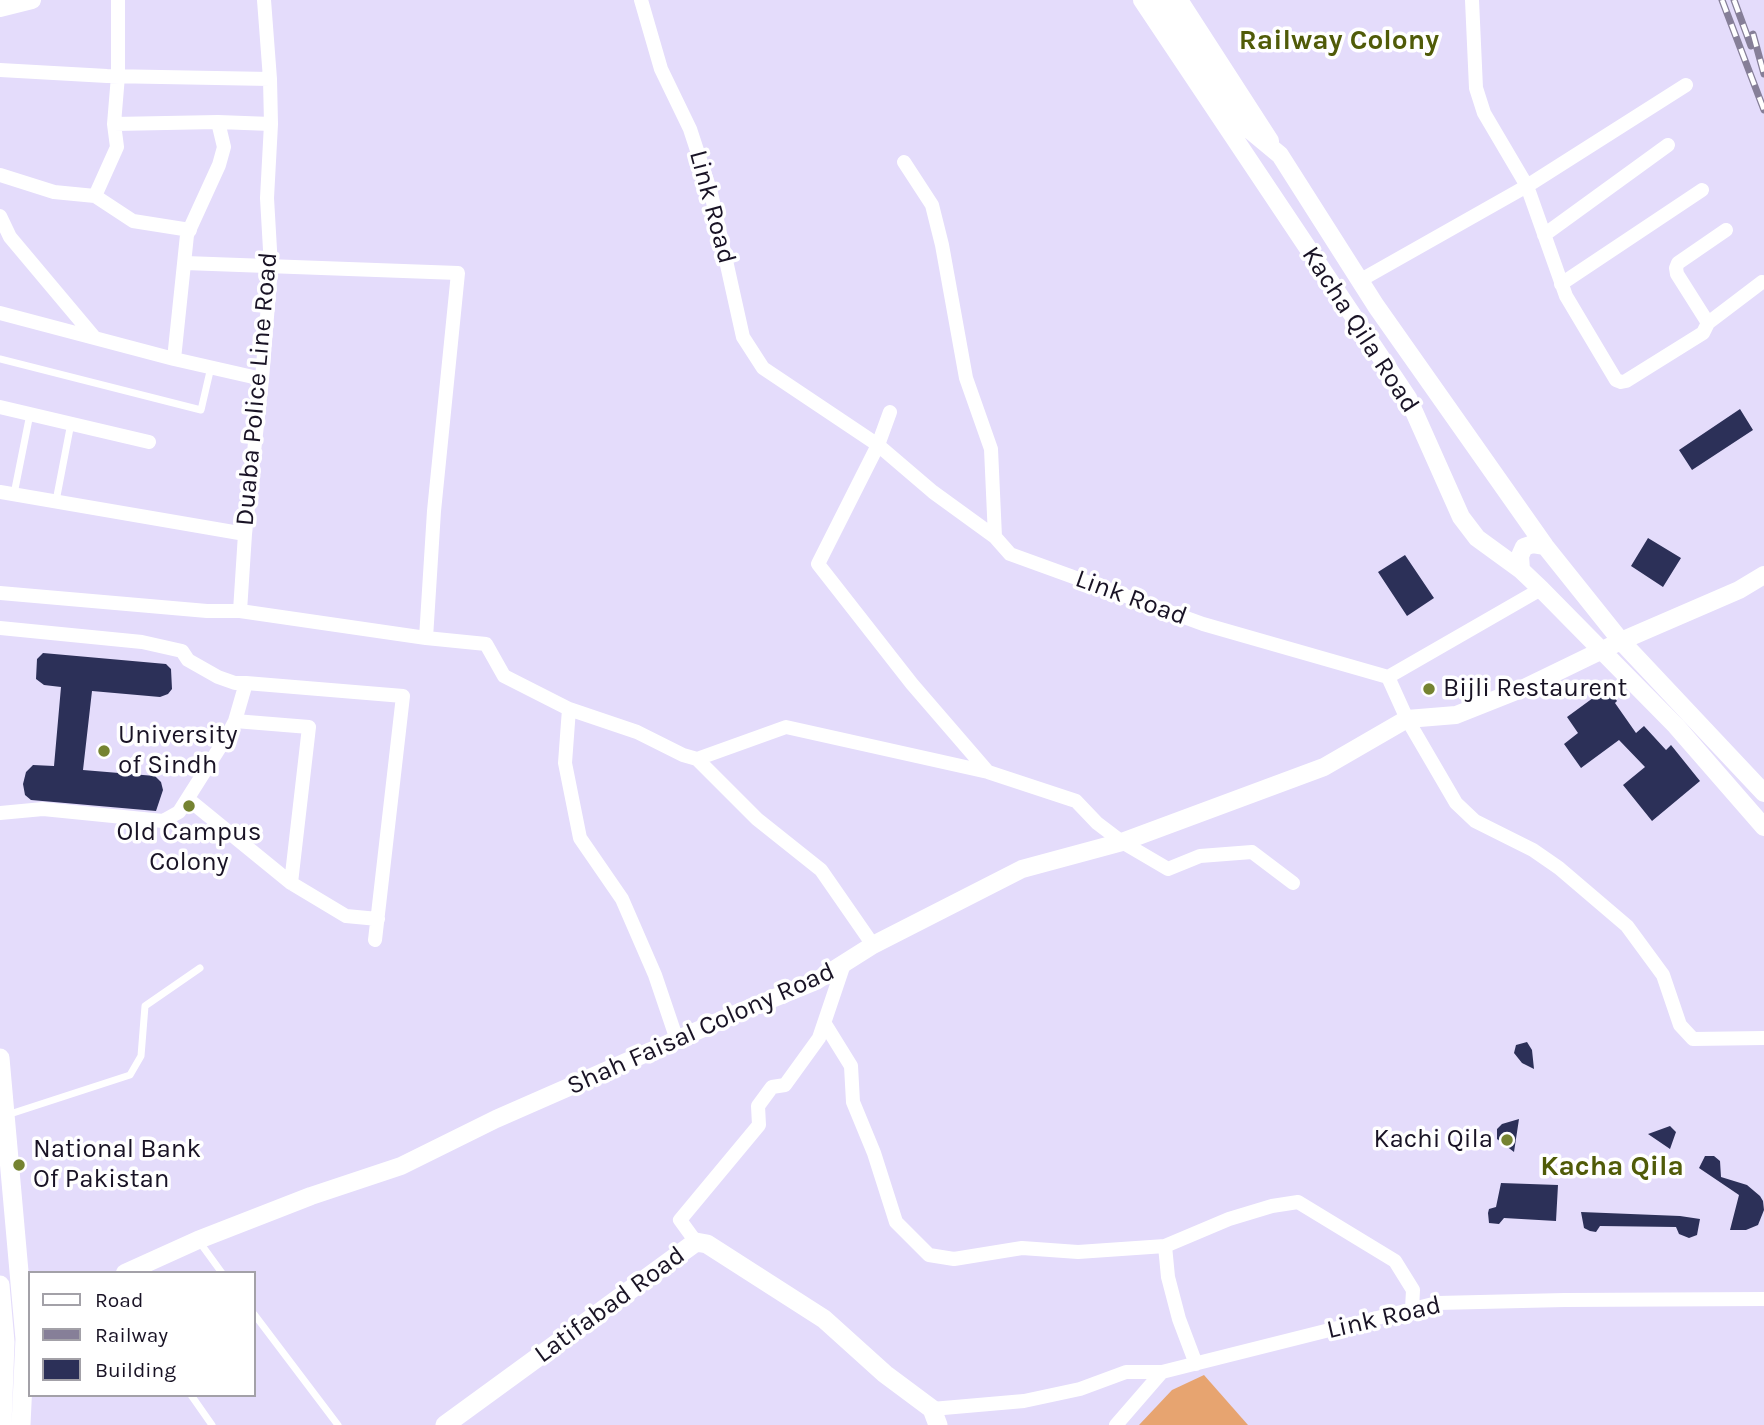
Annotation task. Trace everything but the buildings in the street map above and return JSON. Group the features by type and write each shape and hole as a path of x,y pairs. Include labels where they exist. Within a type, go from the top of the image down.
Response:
{"main road":[{"path":"0,1058 26,1314 22,1425"},
{"name":"Latifabad Road","path":"444,1425 696,1242 707,1244 824,1319 935,1417"},
{"path":"0,1299 5,1355 2,1425"}],"street":[{"path":"0,8 32,0"},
{"path":"95,196 117,147 114,124 118,76 118,0"},
{"name":"Duaba Police Line Road","path":"240,611 271,267 267,198 271,124 270,79 264,0"},
{"name":"Link Road","path":"641,0 661,69 690,129 710,193 743,337 763,368 878,445 933,492 995,537 1010,554 1203,624 1388,677"},
{"name":"Kacha Qila Road","path":"1142,0 1408,398 1461,517 1477,538 1521,570 1541,589 1676,726 1764,827"},
{"path":"1161,0 1245,126 1279,155"},
{"path":"1179,0 1248,103 1359,281 1545,546 1621,641 1764,793"},
{"path":"1472,0 1476,88 1483,113 1527,186 1566,296 1616,380 1626,381 1703,333 1708,323 1762,282"},
{"path":"0,70 270,79"},
{"path":"1359,281 1527,186 1686,85"},
{"path":"114,124 218,121 271,124"},
{"path":"174,359 190,230 219,165 224,147 218,121"},
{"path":"1245,126 1259,176"},
{"path":"1544,235 1668,145"},
{"path":"904,162 932,205 942,245 966,378 991,449 995,537"},
{"path":"0,175 54,192 95,196 133,221 190,230"},
{"path":"1561,284 1702,190"},
{"path":"0,216 10,237 94,337"},
{"path":"1708,323 1677,274 1676,268 1678,263 1726,230"},
{"path":"185,263 458,273 434,511 426,638"},
{"path":"0,313 174,359 262,379"},
{"path":"0,407 149,442"},
{"path":"890,412 878,445 818,564 912,684 988,772"},
{"path":"7,493 245,534"},
{"path":"1521,570 1520,556 1524,547 1533,544 1545,546"},
{"name":"Shah Faisal Colony Road","path":"129,1271 198,1240 311,1196 401,1166 496,1119 816,981 873,945 1022,869 1122,842 1324,767 1407,719 1456,715 1524,688 1621,641 1740,590 1764,576"},
{"path":"1541,589 1388,677 1407,719 1456,803 1475,821 1533,850 1559,868 1627,926 1663,975 1680,1026 1693,1039 1764,1038"},
{"path":"0,593 207,611 240,611 486,644 504,676 569,709 637,732 697,759 757,819 821,870 873,945"},
{"path":"0,628 142,642 182,650 188,660 235,683 403,696 375,940"},
{"path":"0,813 43,809 163,821 179,812 235,721 246,683"},
{"path":"569,709 565,763 580,838 622,899 655,975 677,1040"},
{"path":"235,721 309,727 291,883"},
{"path":"697,759 786,727 988,772 1076,801 1097,823 1122,842 1168,869 1200,856 1252,852 1293,883"},
{"path":"188,799 291,883 346,916 378,919"},
{"path":"696,1242 680,1220 759,1125 758,1106 772,1087 785,1085 819,1038 842,967"},
{"path":"825,1024 851,1066 853,1102 874,1153 896,1222 929,1255 954,1259 1021,1248 1078,1252 1165,1246 1229,1219 1272,1206 1298,1202 1395,1261 1413,1290 1412,1309"},
{"path":"1165,1246 1168,1277 1179,1319 1196,1364"},
{"name":"Link Road","path":"935,1417 1080,1389 1126,1372 1162,1372 1437,1303 1764,1299"},
{"path":"1116,1425 1162,1372"}],"lane":[{"path":"0,359 201,410 211,367"},
{"path":"7,493 30,414"},
{"path":"56,501 71,424"},
{"path":"6,1115 130,1075 141,1056 145,1006 200,968"},
{"path":"198,1240 221,1271"},
{"path":"256,1317 338,1425"},
{"path":"192,1397 212,1425"}],"shaded area":[{"path":"1204,1375 1248,1425 1139,1425 1172,1390"}],"railway":[{"path":"1722,0 1764,110"},
{"path":"1734,0 1751,46"},
{"path":"1753,34 1764,74"}],"place":[{"name":"Bijli Restaurent","path":"1429,689"},
{"name":"University of Sindh","path":"104,751"},
{"name":"Old Campus Colony","path":"189,806"},
{"name":"Kachi Qila","path":"1507,1140"},
{"name":"National Bank Of Pakistan","path":"19,1165"}],"district":[{"name":"Railway Colony","path":"1339,41"},
{"name":"Kacha Qila","path":"1612,1167"}]}
